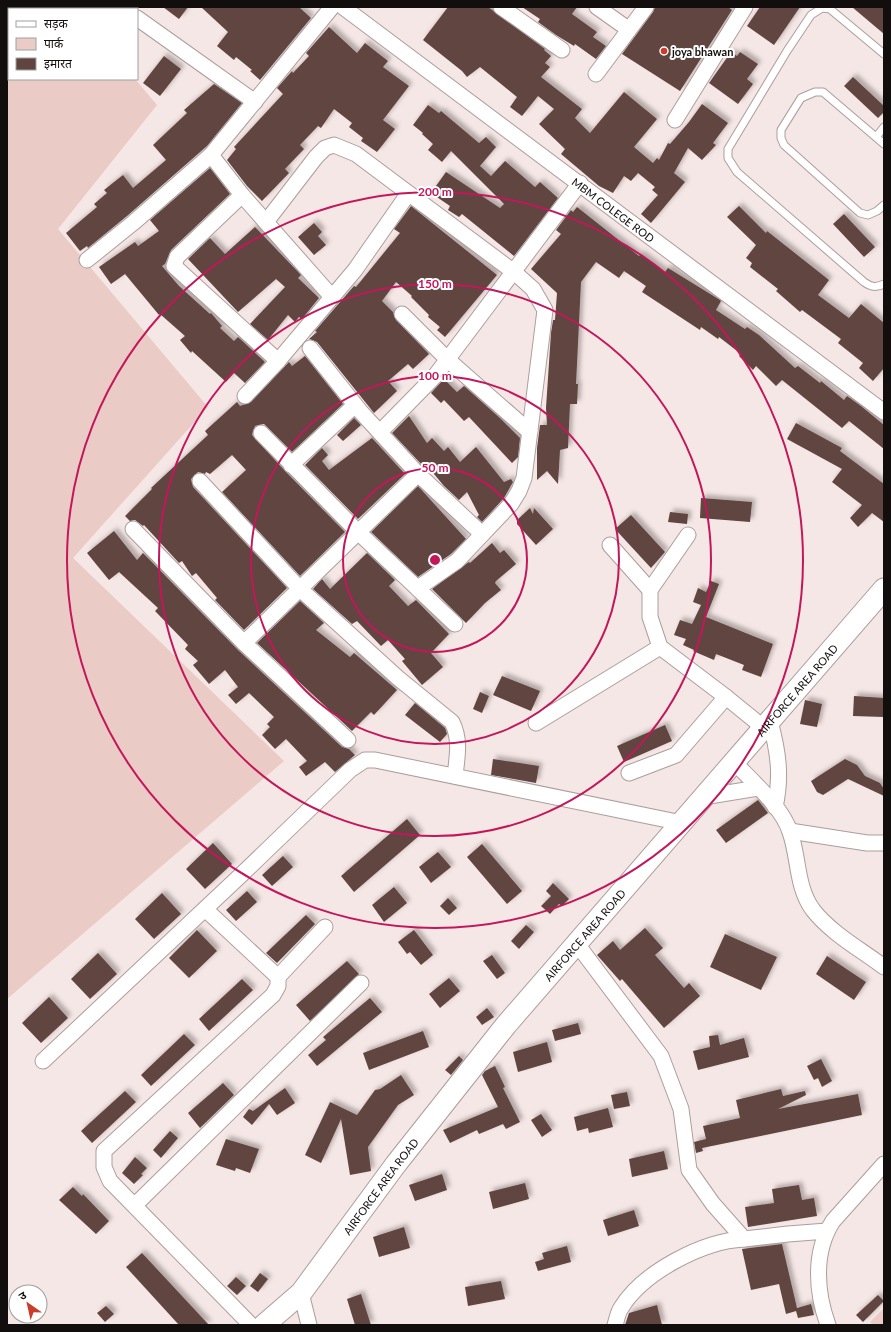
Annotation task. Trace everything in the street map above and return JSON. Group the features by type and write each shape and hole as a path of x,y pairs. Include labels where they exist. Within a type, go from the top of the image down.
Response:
{"street":[{"path":"87,260 133,223 211,155 256,102 332,7"},
{"path":"501,7 562,50"},
{"path":"597,7 628,29"},
{"path":"596,74 628,29 646,7"},
{"path":"675,120 745,7"},
{"name":"MBM COLEGE ROD","path":"349,9 884,412"},
{"path":"138,19 256,102"},
{"path":"266,222 316,157 325,148 334,145 356,154 514,272 533,289 545,310 524,478 519,491 511,504 457,562 418,588"},
{"path":"211,155 242,195 332,297"},
{"path":"380,432 436,376 580,183"},
{"path":"245,396 278,361 355,270 408,194"},
{"path":"242,195 177,257 174,266 278,361"},
{"path":"402,314 448,360 530,432"},
{"path":"310,348 355,405 418,474 482,534"},
{"path":"291,465 355,405"},
{"path":"261,432 291,465 358,532 454,624"},
{"path":"244,643 418,474"},
{"path":"200,481 300,589 398,678 452,722 457,733 459,745 455,776"},
{"path":"133,529 244,643 348,740"},
{"path":"688,535 650,590 650,617 660,647 726,697 767,724 778,752 780,771 776,806"},
{"path":"610,545 650,590"},
{"name":"AIRFORCE AREA ROAD","path":"264,1325 301,1293 396,1164 506,1025 682,823 733,761 884,589"},
{"path":"536,723 660,647"},
{"path":"629,773 676,754 726,697"},
{"path":"43,1061 206,909 350,770 365,760 375,760 682,823"},
{"path":"733,761 776,806 790,831 801,883 813,910 828,926 884,966"},
{"path":"703,797 758,788"},
{"path":"790,831 867,843 884,843"},
{"path":"206,909 278,977"},
{"path":"251,1325 110,1181 104,1167 104,1151 273,995 278,986 278,977 325,927"},
{"path":"577,944 661,1056 681,1109 689,1170 713,1204 744,1239"},
{"path":"135,1205 361,983"},
{"path":"828,1325 821,1306 818,1274 827,1231 833,1221 884,1164"},
{"path":"615,1325 620,1308 636,1288 655,1272 683,1257 729,1240 827,1231"},
{"path":"301,1293 309,1325"}],"lane":[{"path":"884,54 830,10 822,8 817,10 811,15 786,52 728,149 728,158 737,172 864,282 871,286 878,287 884,284"},
{"path":"884,144 823,92 815,92 801,98 781,130 781,138 784,145 860,213 868,215 877,211 884,205"},
{"path":"876,137 884,127"}],"green space":[{"path":"7,7 74,7 75,8 8,8 8,80 136,80 157,105 58,229 208,407 73,558 284,761 7,999"},
{"path":"884,1308 884,1325 873,1325 870,1322"}],"building":[{"path":"163,7 188,7 179,19"},
{"path":"201,7 299,7 311,18 260,80 250,71 252,70 236,57 234,60 217,46 228,32"},
{"path":"448,7 488,7 545,49 544,50 551,56 545,63 550,67 541,77 582,109 575,118 590,133 624,92 657,119 634,147 653,163 657,158 659,160 668,143 670,144 702,104 728,123 713,143 716,145 702,160 688,148 674,173 685,182 651,223 641,214 658,195 652,190 655,187 638,173 631,181 624,176 613,193 599,186 561,154 565,149 539,124 554,109 538,96 522,116 510,107 517,97 480,67 467,77 462,71 423,40"},
{"path":"522,7 577,7 572,14 597,32 593,37 606,46 596,59 575,44 574,46 556,35 538,22 540,19"},
{"name":"joya bhawan","path":"655,7 728,7 732,10 680,91 622,54 653,12"},
{"path":"760,7 800,7 774,45 747,26"},
{"path":"852,7 884,7 884,34"},
{"path":"329,27 357,53 365,43 388,61 383,67 409,86 383,120 395,129 377,152 361,141 363,138 349,127 352,123 334,109 321,128 318,126 300,145 304,149 285,169 289,173 262,201 247,186 227,160 236,149 234,147 283,94 277,88 292,71 293,73 309,56 306,53"},
{"path":"731,52 737,56 740,52 758,64 747,79 753,84 738,104 709,83"},
{"path":"164,56 181,69 160,96 143,83"},
{"path":"853,77 884,106 884,112 878,118 844,86"},
{"path":"214,84 242,103 207,146 127,216 88,248 87,246 80,251 66,233 97,207 94,204 107,193 104,190 123,175 133,188 166,160 153,145 187,113 184,110"},
{"path":"428,105 439,113 441,111 479,143 486,137 496,147 480,166 491,176 505,161 535,187 540,182 558,198 514,256 462,214 459,217 448,210 450,206 431,193 446,172 500,208 504,204 451,151 442,162 428,150 433,144 413,125"},
{"path":"210,168 230,194 171,250 165,264 162,266 179,286 210,314 211,313 222,326 220,328 234,341 238,337 265,362 245,383 234,373 226,382 192,351 191,353 180,340 185,336 160,314 159,315 125,274 111,284 99,267 135,242 138,246 159,231 150,220"},
{"path":"411,206 497,275 445,337 437,330 440,327 428,317 429,315 411,297 412,296 396,282 382,301 393,312 396,320 429,354 413,369 408,364 388,381 397,391 374,413 317,342 309,339 317,332 315,331 354,286 356,287 400,233 394,229"},
{"path":"739,206 766,233 767,231 829,280 818,295 849,318 861,304 884,323 884,368 873,381 859,368 863,363 838,343 841,339 802,310 800,312 776,291 778,289 750,267 752,263 746,258 756,245 727,217"},
{"path":"577,207 639,256 641,254 665,272 668,268 720,300 721,301 716,310 745,329 747,327 759,335 795,368 798,366 820,383 821,381 844,400 847,396 861,406 884,425 884,449 849,421 842,428 782,380 776,386 756,366 753,370 739,356 741,354 719,337 718,339 701,327 700,330 642,292 646,286 624,271 619,278 596,262 581,282 576,384 578,384 577,404 570,404 568,448 560,450 558,484 547,471 537,480 537,448 540,425 547,425 546,408 551,333 553,320 555,320 557,293 531,269 561,234 556,230 571,210 573,212"},
{"path":"844,214 875,247 864,257 833,224"},
{"path":"314,223 322,232 318,236 326,245 314,255 298,237"},
{"path":"255,227 301,275 298,278 319,298 302,319 299,317 295,322 288,315 268,340 250,324 285,287 276,279 238,312 188,259 210,238 225,254"},
{"path":"305,356 343,404 292,452 264,424 255,426 252,435 345,532 300,576 222,492 246,470 232,455 210,474 206,472 205,474 198,472 191,479 193,487 287,588 244,630 215,600 217,598 196,573 192,576 182,561 179,563 144,525 143,526 135,520 130,521 125,516 152,489 151,488 208,435 205,431 237,402 240,406 251,402 289,362 292,366"},
{"path":"444,379 457,392 464,386 520,438 518,457 512,463 469,417 464,421 444,400 441,403 431,393"},
{"path":"409,416 427,443 432,438 444,451 448,447 460,462 476,447 504,482 511,479 513,482 504,498 482,522 477,517 479,515 467,492 459,500 444,486 424,462 422,465 392,433"},
{"path":"354,418 361,425 343,441 337,435"},
{"path":"796,423 842,448 840,451 884,484 884,522 872,513 858,527 850,518 862,505 832,482 842,469 787,439"},
{"path":"372,438 405,474 358,519 305,465 322,448 328,455 322,461 329,470"},
{"path":"418,486 466,539 451,554 418,577 371,532"},
{"path":"701,498 752,502 750,522 700,518"},
{"path":"530,508 533,514 534,508 553,529 536,545 517,524 517,520"},
{"path":"670,512 688,514 687,524 668,522"},
{"path":"631,515 665,552 651,568 615,529"},
{"path":"114,531 137,560 143,553 238,650 342,747 349,749 355,755 335,772 325,762 306,776 299,767 307,761 286,739 275,749 262,735 270,727 267,724 274,717 249,693 236,704 228,695 238,687 225,670 209,684 193,665 198,661 185,649 188,645 155,611 158,608 119,572 109,580 87,553"},
{"path":"492,543 500,553 504,550 516,564 496,581 495,583 501,590 485,603 466,623 432,589 469,562 470,563"},
{"path":"367,553 395,580 389,586 408,606 416,600 449,634 431,653 443,667 422,685 402,661 405,659 388,640 381,646 357,621 352,624 313,589 322,579 330,589"},
{"path":"711,581 719,584 706,617 773,644 761,677 742,670 744,665 716,654 714,660 693,651 694,650 683,645 686,639 674,635 680,620 692,624 701,605 693,602 698,588 706,592"},
{"path":"300,601 324,623 316,630 350,657 354,653 397,690 374,715 371,712 352,731 257,643"},
{"path":"502,676 540,691 531,711 493,695"},
{"path":"480,692 489,696 482,713 473,709"},
{"path":"854,696 884,698 884,717 853,716"},
{"path":"805,700 822,704 817,727 800,724"},
{"path":"415,703 445,728 447,734 440,742 405,715"},
{"path":"665,725 672,741 624,762 617,746"},
{"path":"493,759 539,766 536,783 491,775"},
{"path":"845,759 857,765 865,776 880,783 884,789 884,796 848,779 823,795 817,792 811,781"},
{"path":"758,800 768,813 726,843 716,830"},
{"path":"407,819 420,835 354,892 341,876"},
{"path":"213,843 232,864 205,889 186,869"},
{"path":"482,844 522,891 507,904 467,857"},
{"path":"438,852 451,867 431,883 419,867"},
{"path":"283,856 293,867 272,886 262,875"},
{"path":"553,883 569,899 562,906 559,904 550,914 541,906 551,896 546,891"},
{"path":"394,887 407,903 384,922 372,905"},
{"path":"247,891 257,902 236,921 226,910"},
{"path":"162,893 181,914 154,939 135,919"},
{"path":"448,898 457,908 449,915 440,906"},
{"path":"306,915 315,924 277,963 266,953"},
{"path":"526,925 534,932 519,949 511,941"},
{"path":"645,928 663,948 655,955 684,988 689,983 700,996 664,1028 622,979 620,981 597,955 613,941 620,950"},
{"path":"197,930 217,951 189,978 169,958"},
{"path":"414,930 433,955 421,965 410,952 407,954 398,942"},
{"path":"725,934 777,957 761,990 710,967"},
{"path":"98,953 117,974 90,999 71,979"},
{"path":"492,955 505,973 497,979 483,961"},
{"path":"827,956 866,982 854,1000 816,974"},
{"path":"347,961 359,974 310,1021 296,1005"},
{"path":"449,978 460,991 440,1008 429,994"},
{"path":"242,979 253,990 209,1031 199,1019"},
{"path":"49,997 68,1018 41,1043 22,1023"},
{"path":"370,998 382,1012 317,1066 308,1055 326,1040 323,1037"},
{"path":"487,1008 494,1017 482,1025 476,1017"},
{"path":"578,1023 581,1034 555,1041 552,1030"},
{"path":"423,1031 429,1047 369,1070 363,1053"},
{"path":"184,1034 195,1045 151,1086 141,1075"},
{"path":"718,1035 720,1045 744,1038 749,1057 698,1070 693,1051 710,1047 709,1036"},
{"path":"547,1042 552,1062 518,1072 513,1052"},
{"path":"459,1056 463,1060 451,1075 445,1070"},
{"path":"821,1059 832,1081 822,1087 818,1078 814,1080 807,1066"},
{"path":"495,1066 505,1087 503,1088 520,1122 506,1129 503,1124 479,1134 477,1130 450,1143 443,1130 498,1107 482,1075 485,1071"},
{"path":"401,1075 414,1095 398,1105 368,1147 371,1171 350,1175 341,1119 321,1163 305,1155 330,1102 357,1115 375,1090 380,1089"},
{"path":"223,1083 234,1095 200,1128 188,1113"},
{"path":"285,1088 295,1103 277,1115 269,1104 252,1125 243,1117 249,1109 253,1111"},
{"path":"781,1089 783,1096 805,1091 806,1095 778,1109 858,1094 862,1115 702,1148 703,1151 696,1153 694,1142 706,1139 703,1126 740,1118 736,1100"},
{"path":"125,1091 136,1102 92,1143 81,1131"},
{"path":"627,1092 630,1106 614,1109 611,1095"},
{"path":"608,1108 613,1127 589,1133 588,1128 577,1131 574,1117"},
{"path":"541,1114 552,1130 542,1137 531,1120"},
{"path":"170,1131 178,1138 161,1158 153,1150"},
{"path":"226,1139 259,1149 250,1173 236,1168 235,1171 216,1165"},
{"path":"664,1151 668,1169 632,1177 629,1159"},
{"path":"135,1157 147,1168 141,1174 143,1175 134,1184 122,1173"},
{"path":"442,1174 447,1190 415,1201 409,1185"},
{"path":"525,1183 529,1199 493,1209 489,1192"},
{"path":"799,1185 802,1200 814,1198 817,1216 748,1227 745,1207 774,1203 772,1189"},
{"path":"73,1187 82,1196 83,1194 109,1221 96,1234 59,1200"},
{"path":"634,1210 639,1226 608,1236 603,1220"},
{"path":"404,1227 410,1248 379,1257 373,1237"},
{"path":"782,1244 797,1308 811,1304 814,1315 798,1318 796,1311 786,1314 779,1284 751,1290 742,1249"},
{"path":"567,1246 571,1262 538,1271 535,1262 544,1259 542,1253"},
{"path":"142,1253 209,1325 179,1325 126,1267"},
{"path":"260,1273 268,1279 258,1292 250,1286"},
{"path":"236,1277 246,1286 237,1295 227,1286"},
{"path":"501,1281 505,1299 468,1306 465,1287"},
{"path":"361,1294 371,1325 355,1325 347,1299"},
{"path":"878,1295 884,1301 863,1322 856,1315"},
{"path":"657,1305 662,1325 625,1325 629,1313"},
{"path":"106,1306 114,1314 105,1322 97,1313"}],"place":[{"name":"joya bhawan","path":"664,51"}]}
